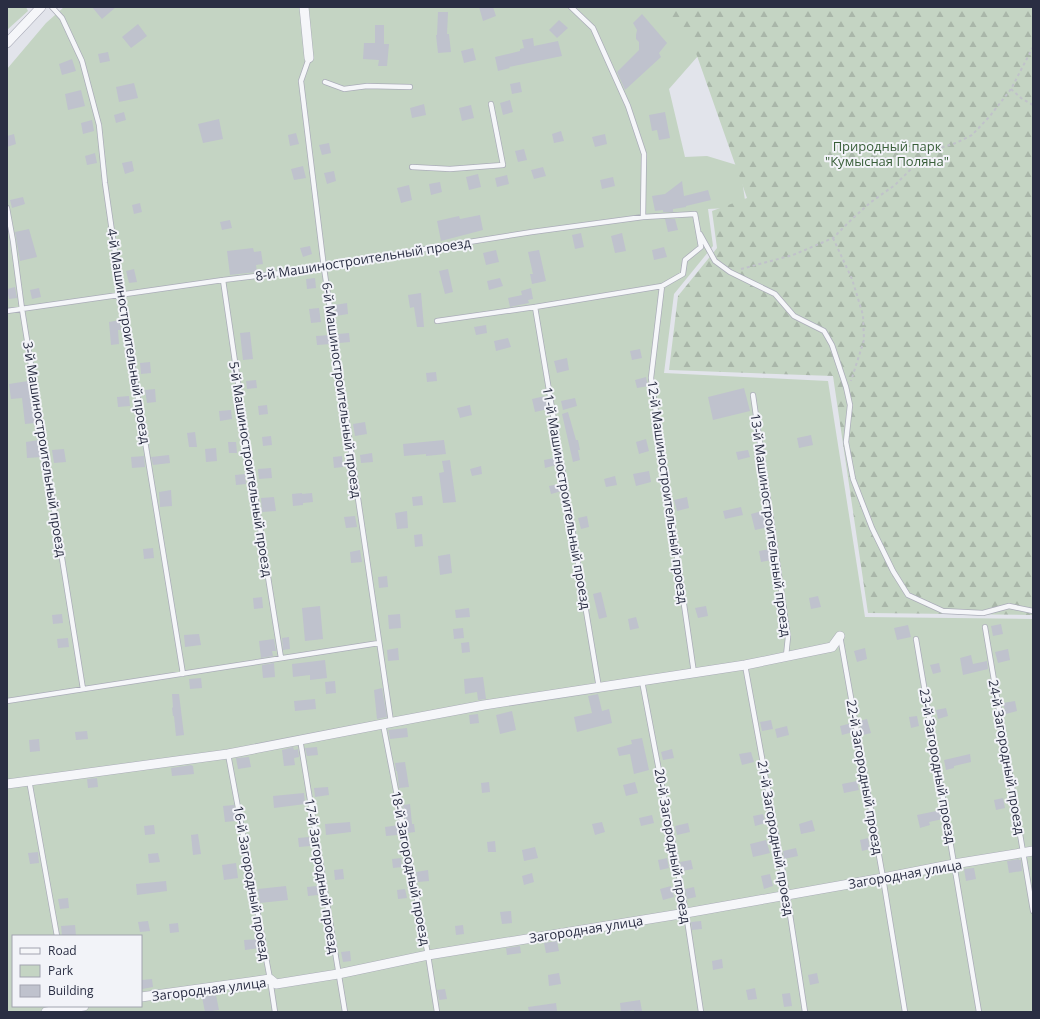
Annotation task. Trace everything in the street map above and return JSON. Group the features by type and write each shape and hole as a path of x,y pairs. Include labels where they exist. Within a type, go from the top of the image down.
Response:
{"street":[{"path":"7,43 41,7"},
{"path":"304,7 309,58"},
{"path":"7,784 228,754 300,739 496,703 744,665 832,647 840,636"},
{"name":"Загородная улица","path":"142,997 270,979 276,984 338,974 428,955 686,913 1033,851"},
{"path":"46,1012 79,1007"}],"lane":[{"name":"4-й Машиностроительный проезд","path":"52,7 62,18 82,61 99,125 105,183 121,294 183,674"},
{"path":"571,7 593,28 628,106 644,154 643,217"},
{"name":"6-й Машиностроительный проезд","path":"309,58 301,81 324,268 379,643 387,723"},
{"path":"325,82 344,89 367,86 410,88"},
{"path":"412,167 450,169 503,164 491,104"},
{"name":"3-й Машиностроительный проезд","path":"7,208 83,689"},
{"name":"8-й Машиностроительный проезд","path":"7,311 222,280 324,268 425,249 532,232 643,217 695,214 698,231"},
{"path":"698,231 716,261 730,272 775,294 794,316 824,331 832,345 846,387 850,405 846,442 853,479 872,528 893,571 908,595 943,611 983,613 1009,606 1033,611"},
{"path":"437,321 535,307 662,286 683,274 685,260 701,247 698,231"},
{"name":"5-й Машиностроительный проезд","path":"222,280 281,658"},
{"name":"12-й Машиностроительный проезд","path":"662,286 651,378 694,673"},
{"name":"11-й Машиностроительный проезд","path":"535,307 599,688"},
{"name":"13-й Машиностроительный проезд","path":"753,395 788,637 786,656"},
{"name":"24-й Загородный проезд","path":"985,627 1033,911"},
{"name":"22-й Загородный проезд","path":"840,636 884,878 905,1012"},
{"name":"23-й Загородный проезд","path":"916,639 979,1012"},
{"path":"7,701 379,643"},
{"name":"21-й Загородный проезд","path":"744,665 787,895 805,1012"},
{"name":"20-й Загородный проезд","path":"642,681 686,913 701,1012"},
{"name":"18-й Загородный проезд","path":"387,723 437,1012"},
{"name":"17-й Загородный проезд","path":"300,739 345,1012"},
{"name":"16-й Загородный проезд","path":"228,754 275,1012"},
{"path":"29,780 57,935"}],"path":[{"path":"730,272 793,254 834,238 852,219 871,202 895,185 930,151 956,143 972,135 990,116 1011,89 1033,47"},
{"path":"1011,89 1021,98 1033,105"},
{"path":"834,238 852,279 864,315 864,340 852,380 846,387"}],"green space":[{"path":"7,7 26,7 28,11 7,30"},
{"path":"64,7 741,7 669,89 685,157 707,156 740,166 746,207 708,209 713,246 674,294 664,373 828,381 865,617 1033,619 1033,1012 7,1012 7,69 46,23"},
{"name":"Природный парк \"Кумысная Поляна\"","path":"662,7 1033,7 1033,615 868,613 833,376 669,370 678,296 717,248 712,211 747,198 690,36"}],"building":[{"path":"92,7 116,7 102,19"},
{"path":"479,7 493,7 496,16 483,21"},
{"path":"438,12 448,12 447,34 449,34 451,52 438,53 436,35"},
{"path":"642,14 667,43 659,53 661,57 625,90 617,72 639,50 639,42 636,39 637,30 633,23"},
{"path":"559,20 568,28 557,38 549,30"},
{"path":"138,24 147,36 131,48 122,37"},
{"path":"375,25 384,25 384,44 389,44 387,66 378,66 379,60 363,59 364,43 375,43"},
{"path":"533,38 534,46 558,41 562,56 509,67 510,68 498,71 495,57 520,51 520,49 524,48 522,40"},
{"path":"473,48 476,60 464,63 461,51"},
{"path":"108,52 110,61 100,63 98,54"},
{"path":"72,59 76,71 62,75 59,64"},
{"path":"520,82 522,92 512,94 510,84"},
{"path":"134,83 138,98 119,102 116,87"},
{"path":"81,90 85,106 68,110 65,94"},
{"path":"510,100 513,112 503,115 500,103"},
{"path":"424,104 426,115 412,118 410,108"},
{"path":"471,105 474,118 462,121 459,108"},
{"path":"124,112 126,120 116,123 114,115"},
{"path":"665,112 670,138 659,140 657,130 652,131 649,115"},
{"path":"219,119 223,139 203,143 198,124"},
{"path":"92,120 94,131 83,134 81,123"},
{"path":"561,131 564,141 554,143 552,134"},
{"path":"296,133 299,144 290,146 288,135"},
{"path":"14,134 16,144 7,147 7,136"},
{"path":"605,134 607,144 595,147 592,137"},
{"path":"329,143 331,153 322,155 319,145"},
{"path":"524,149 527,160 518,162 515,151"},
{"path":"95,153 97,163 87,165 85,156"},
{"path":"132,161 134,171 125,174 122,163"},
{"path":"303,166 306,178 294,180 291,169"},
{"path":"543,167 546,176 534,179 531,170"},
{"path":"334,171 336,181 327,184 324,173"},
{"path":"478,174 481,187 469,190 466,177"},
{"path":"507,175 509,184 497,187 495,178"},
{"path":"613,177 615,186 602,189 600,180"},
{"path":"682,181 684,196 708,190 711,200 673,209 673,212 663,212 663,210 655,211 652,196 665,194"},
{"path":"440,182 442,192 431,195 429,184"},
{"path":"409,185 412,200 401,203 397,188"},
{"path":"23,197 25,204 12,208 10,200"},
{"path":"140,203 142,212 134,214 132,205"},
{"path":"480,215 483,230 441,241 437,221 459,216 460,219"},
{"path":"665,219 675,219 678,230 668,232"},
{"path":"230,220 232,228 222,230 220,222"},
{"path":"29,229 37,257 20,261 15,232"},
{"path":"581,233 584,247 575,249 572,235"},
{"path":"622,233 626,251 615,253 611,236"},
{"path":"310,246 312,254 303,257 300,248"},
{"path":"664,247 667,257 654,260 652,250"},
{"path":"253,248 254,252 261,251 263,264 256,265 257,272 230,275 227,251"},
{"path":"496,250 499,262 486,265 483,253"},
{"path":"539,250 546,281 532,284 530,274 533,274 528,252"},
{"path":"134,269 137,282 129,283 126,271"},
{"path":"448,269 453,292 445,294 439,271"},
{"path":"315,278 316,288 307,289 306,279"},
{"path":"500,278 503,286 489,290 487,281"},
{"path":"15,287 17,298 9,299 7,289"},
{"path":"39,288 41,297 32,299 30,290"},
{"path":"531,288 533,299 528,300 529,303 510,307 508,298 522,295 521,291"},
{"path":"421,293 424,327 417,327 414,307 410,308 408,295"},
{"path":"347,303 348,314 336,316 335,305"},
{"path":"319,308 321,322 311,323 309,309"},
{"path":"120,320 121,330 118,330 119,344 111,345 109,322"},
{"path":"486,325 487,333 476,335 474,327"},
{"path":"250,332 253,359 243,360 240,333"},
{"path":"349,333 350,342 339,343 338,334"},
{"path":"330,335 331,344 317,345 316,336"},
{"path":"508,338 511,347 496,351 494,341"},
{"path":"640,349 642,358 632,360 630,351"},
{"path":"567,358 569,370 557,373 554,361"},
{"path":"150,362 151,373 141,374 140,363"},
{"path":"436,372 437,381 427,382 426,373"},
{"path":"646,377 648,386 637,388 635,380"},
{"path":"256,380 257,388 247,389 246,381"},
{"path":"28,381 35,423 25,424 22,398 11,399 9,384"},
{"path":"744,388 750,411 713,420 708,397"},
{"path":"155,389 156,402 147,403 145,390"},
{"path":"129,396 130,406 118,407 117,397"},
{"path":"545,396 548,409 535,412 532,399"},
{"path":"575,398 577,406 563,410 561,401"},
{"path":"267,405 268,414 259,415 258,406"},
{"path":"470,405 472,415 460,418 457,408"},
{"path":"231,410 232,419 220,421 219,411"},
{"path":"568,412 580,450 578,450 580,460 573,462 562,414"},
{"path":"365,422 367,434 355,436 353,424"},
{"path":"195,432 197,447 189,447 187,433"},
{"path":"811,435 813,445 799,448 797,438"},
{"path":"271,436 272,445 263,446 262,437"},
{"path":"646,439 649,451 639,454 636,442"},
{"path":"39,440 42,457 27,458 26,442"},
{"path":"444,440 446,454 404,456 403,444"},
{"path":"228,442 236,442 237,453 229,453"},
{"path":"216,448 217,461 206,462 205,449"},
{"path":"64,449 66,462 54,463 52,450"},
{"path":"748,450 750,457 738,460 736,452"},
{"path":"372,453 373,462 361,463 360,455"},
{"path":"169,455 170,463 153,465 151,457"},
{"path":"144,456 145,467 132,468 131,457"},
{"path":"342,456 343,467 334,468 333,457"},
{"path":"554,458 556,465 545,468 544,460"},
{"path":"450,460 456,502 443,503 439,473 444,472 442,461"},
{"path":"481,466 482,474 472,476 470,469"},
{"path":"271,468 272,478 259,479 258,469"},
{"path":"649,471 651,482 636,486 633,474"},
{"path":"245,474 246,484 236,485 235,475"},
{"path":"615,476 617,485 606,487 604,479"},
{"path":"560,484 562,491 551,494 549,486"},
{"path":"171,490 172,506 160,507 159,492"},
{"path":"312,493 313,502 293,506 292,494"},
{"path":"422,496 423,505 413,506 412,497"},
{"path":"274,497 276,511 262,512 261,498"},
{"path":"687,497 689,508 677,511 674,500"},
{"path":"741,507 743,515 725,519 723,511"},
{"path":"766,510 768,527 755,530 751,514"},
{"path":"407,511 408,528 397,529 395,513"},
{"path":"355,516 357,527 346,528 344,517"},
{"path":"587,516 589,527 581,529 578,518"},
{"path":"422,534 423,546 415,547 414,535"},
{"path":"153,548 154,558 144,559 143,549"},
{"path":"769,549 772,560 761,562 759,551"},
{"path":"360,550 362,562 351,563 350,552"},
{"path":"450,554 452,573 440,575 438,556"},
{"path":"387,576 388,587 379,588 378,577"},
{"path":"601,592 607,617 599,619 593,594"},
{"path":"818,596 821,607 811,609 809,598"},
{"path":"262,597 263,608 254,609 253,598"},
{"path":"320,606 323,639 305,641 302,608"},
{"path":"706,606 708,616 698,618 695,608"},
{"path":"469,608 470,617 456,618 455,610"},
{"path":"62,614 63,623 53,624 52,615"},
{"path":"400,614 401,628 389,629 388,615"},
{"path":"636,617 639,628 630,630 628,619"},
{"path":"1001,624 1003,634 993,636 991,626"},
{"path":"908,625 911,637 897,640 894,628"},
{"path":"463,628 464,638 454,639 453,629"},
{"path":"199,634 201,645 185,647 184,635"},
{"path":"289,637 290,649 283,650 282,638"},
{"path":"68,638 69,647 58,648 57,639"},
{"path":"274,639 276,651 272,651 273,656 261,658 259,641"},
{"path":"469,642 470,652 462,653 461,643"},
{"path":"398,648 399,660 388,661 387,650"},
{"path":"865,648 867,659 857,662 854,651"},
{"path":"1008,649 1010,660 998,663 995,652"},
{"path":"971,655 973,664 987,661 988,669 963,675 960,658"},
{"path":"325,660 327,678 310,680 310,675 293,677 292,664"},
{"path":"274,663 275,677 263,678 262,665"},
{"path":"939,663 941,672 933,674 930,665"},
{"path":"483,677 486,699 478,700 477,692 465,694 464,679"},
{"path":"201,678 202,688 190,689 189,679"},
{"path":"335,681 336,693 326,694 325,682"},
{"path":"382,688 387,717 377,719 374,690"},
{"path":"172,694 179,694 184,735 176,736 172,708"},
{"path":"598,694 602,711 609,709 612,723 577,732 574,717 592,713 588,696"},
{"path":"315,699 316,709 295,711 294,701"},
{"path":"1015,701 1017,711 1006,714 1003,703"},
{"path":"946,708 948,716 938,719 936,710"},
{"path":"512,711 516,730 500,734 496,715"},
{"path":"478,714 479,723 470,724 469,715"},
{"path":"917,716 919,726 911,728 909,717"},
{"path":"867,719 871,733 863,735 859,721"},
{"path":"771,720 773,729 762,731 760,722"},
{"path":"852,723 853,732 842,735 840,726"},
{"path":"787,726 789,735 777,738 775,729"},
{"path":"407,728 408,737 390,739 388,730"},
{"path":"87,731 88,739 76,740 75,732"},
{"path":"642,738 649,770 634,774 630,754 619,756 617,748 632,744 631,740"},
{"path":"39,739 40,751 30,752 29,740"},
{"path":"293,747 294,750 298,749 299,757 294,758 295,765 284,766 282,750"},
{"path":"317,747 318,755 307,756 305,748"},
{"path":"672,749 674,758 663,760 661,752"},
{"path":"751,752 754,762 742,765 739,754"},
{"path":"970,754 971,762 954,766 954,768 946,770 944,760"},
{"path":"249,757 251,767 238,769 236,758"},
{"path":"405,762 409,787 399,788 395,763"},
{"path":"193,766 194,774 172,776 171,768"},
{"path":"97,778 98,787 88,788 87,779"},
{"path":"857,781 859,790 844,793 842,784"},
{"path":"489,782 490,792 482,793 481,783"},
{"path":"635,782 638,793 626,796 623,785"},
{"path":"328,787 329,795 315,797 314,788"},
{"path":"304,793 305,804 274,808 273,796"},
{"path":"1003,798 1005,808 996,810 994,800"},
{"path":"410,804 412,824 414,824 415,832 408,833 403,805"},
{"path":"234,805 236,815 235,821 225,822 223,806"},
{"path":"941,810 943,819 929,822 930,825 920,828 917,815"},
{"path":"763,814 766,823 755,826 753,816"},
{"path":"652,815 654,823 641,826 639,818"},
{"path":"812,820 815,831 801,834 799,824"},
{"path":"350,822 351,832 326,835 325,824"},
{"path":"602,822 605,832 595,835 592,824"},
{"path":"688,823 690,832 677,835 675,826"},
{"path":"154,825 155,834 145,835 144,826"},
{"path":"399,825 401,834 386,836 385,827"},
{"path":"198,834 201,854 193,855 191,835"},
{"path":"309,837 310,846 299,847 298,838"},
{"path":"868,838 870,849 862,851 860,840"},
{"path":"766,840 770,853 753,857 750,844"},
{"path":"495,841 496,852 488,852 487,842"},
{"path":"535,847 538,858 524,861 522,850"},
{"path":"796,848 798,856 784,859 783,851"},
{"path":"38,852 39,863 30,864 28,853"},
{"path":"158,853 160,862 149,863 148,854"},
{"path":"401,858 402,867 393,868 392,859"},
{"path":"667,858 669,868 660,870 658,860"},
{"path":"691,860 693,869 682,871 680,862"},
{"path":"1021,860 1022,871 1009,873 1007,861"},
{"path":"236,863 238,878 224,880 222,865"},
{"path":"974,868 976,879 966,881 964,869"},
{"path":"343,869 344,879 335,880 334,870"},
{"path":"428,870 429,881 418,882 416,872"},
{"path":"532,873 534,882 524,885 522,876"},
{"path":"770,874 773,886 764,889 761,876"},
{"path":"166,881 167,891 137,895 136,884"},
{"path":"286,886 288,900 260,903 258,889"},
{"path":"317,886 318,895 308,896 307,887"},
{"path":"671,886 674,897 663,900 660,889"},
{"path":"694,887 696,897 687,899 685,889"},
{"path":"405,889 407,898 398,899 397,890"},
{"path":"68,898 69,908 60,909 58,899"},
{"path":"511,911 512,923 502,924 500,912"},
{"path":"148,921 150,931 140,932 138,922"},
{"path":"701,921 702,929 692,930 691,922"},
{"path":"178,923 179,932 170,933 169,924"},
{"path":"75,925 76,935 62,935 61,926"},
{"path":"463,925 464,934 456,935 455,926"},
{"path":"259,939 260,948 245,950 244,940"},
{"path":"557,941 559,951 546,953 544,943"},
{"path":"520,946 521,953 507,955 506,948"},
{"path":"350,951 351,961 343,962 341,952"},
{"path":"722,959 723,968 713,970 712,961"},
{"path":"559,973 561,984 549,986 548,975"},
{"path":"817,973 819,983 810,985 808,975"},
{"path":"152,979 153,987 142,989 142,980"},
{"path":"755,988 757,999 748,1000 746,990"},
{"path":"445,989 447,999 439,1000 437,990"},
{"path":"790,993 792,1006 784,1007 782,994"},
{"path":"216,995 219,1010 205,1012 202,997"},
{"path":"640,1000 642,1011 634,1012 634,1010 621,1012 620,1003"},
{"path":"556,1003 557,1011 529,1012 528,1007"}]}
